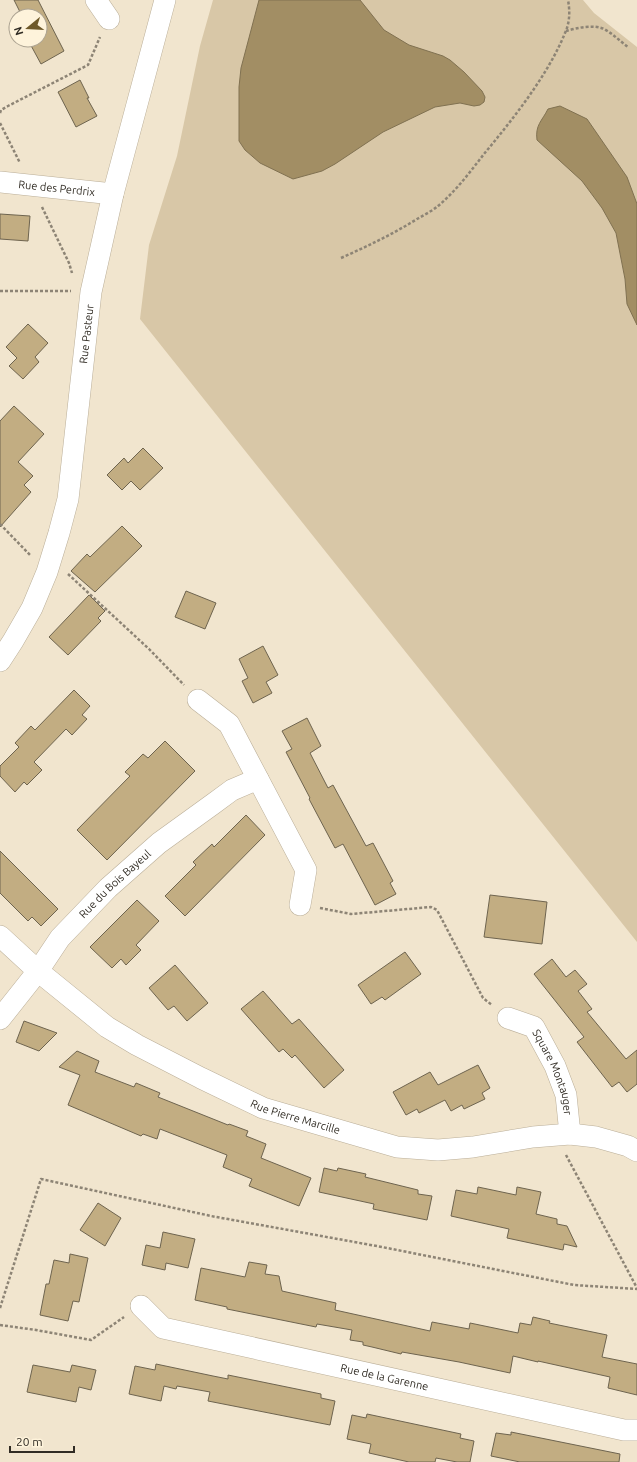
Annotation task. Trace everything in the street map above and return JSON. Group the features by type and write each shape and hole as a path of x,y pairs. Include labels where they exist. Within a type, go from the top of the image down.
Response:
{"street":[{"path":"96,0 109,19"},
{"name":"Rue Pasteur","path":"0,661 32,608 49,566 68,499 91,292 113,194 165,0"},
{"name":"Rue des Perdrix","path":"0,182 113,194"},
{"path":"198,700 229,724 306,870 300,905"},
{"name":"Rue du Bois Bayeul","path":"0,1019 38,971 60,938 108,888 159,843 232,790 258,779"},
{"name":"Rue Pierre Marcille","path":"0,936 38,971 107,1027 137,1046 263,1108 397,1147 438,1150 563,1135 596,1137 628,1146 637,1151"},
{"name":"Square Montauger","path":"508,1018 534,1027 552,1060 566,1095 563,1135"},
{"name":"Rue de la Garenne","path":"142,1306 163,1328 617,1428 637,1430"}],"path":[{"path":"341,258 374,243 412,222 437,206 459,185 502,132 537,83 555,54 566,31 570,11 568,0"},
{"path":"0,113 1,110 8,106 88,65 109,19"},
{"path":"566,31 591,27 604,29 628,47"},
{"path":"0,122 69,263 72,272 72,279"},
{"path":"71,285 71,291"},
{"path":"0,291 91,292"},
{"path":"0,524 149,648 198,700"},
{"path":"300,905 351,914 432,907 437,910 482,998 508,1018"},
{"path":"0,1308 42,1179 211,1216 574,1285 637,1289 563,1135"},
{"path":"0,1325 91,1340 142,1306"}],"shaded area":[{"path":"213,0 583,0 594,13 637,47 637,942 140,319 149,245 177,156 200,46"},
{"path":"259,0 360,0 384,30 409,45 443,56 450,60 482,91 485,97 484,102 480,105 474,106 460,103 435,107 383,132 322,171 293,179 260,163 245,150 239,141 239,87 241,68"},
{"path":"560,106 587,119 627,177 637,204 637,325 627,304 625,279 616,233 602,208 582,181 537,140 538,127 548,109"}],"building":[{"path":"14,0 38,0 42,8 18,8"},
{"path":"48,20 64,51 41,64 32,48 48,48"},
{"path":"80,80 89,98 87,98 97,116 76,127 58,92"},
{"path":"0,214 30,216 28,241 0,239"},
{"path":"28,324 48,343 35,357 39,362 23,379 9,366 17,358 6,347"},
{"path":"14,406 44,434 18,462 33,476 24,485 31,492 0,527 0,421"},
{"path":"143,448 163,468 140,490 131,481 122,490 107,475 124,458 128,463"},
{"path":"122,526 142,546 95,592 71,571 87,554 90,557"},
{"path":"186,591 216,603 205,629 175,617"},
{"path":"89,595 105,611 98,618 101,621 68,655 49,637"},
{"path":"263,646 278,675 266,682 272,693 253,703 242,681 248,678 239,659"},
{"path":"74,690 90,706 82,715 87,719 72,735 66,729 34,762 42,770 27,785 24,782 15,792 0,776 0,766 19,747 15,743 31,726 35,730"},
{"path":"307,718 321,746 310,753 328,788 333,785 366,846 373,843 393,881 390,883 396,894 375,905 343,844 335,848 286,752 292,749 282,731"},
{"path":"165,741 195,771 107,860 77,830 130,776 125,772 143,754 148,758"},
{"path":"246,815 265,835 185,916 165,896 196,865 193,862 212,844 214,847"},
{"path":"0,851 58,909 41,926 32,917 28,921 0,893"},
{"path":"490,895 547,902 542,944 484,937"},
{"path":"137,900 159,921 136,945 141,950 126,965 121,959 112,968 90,947"},
{"path":"405,952 421,974 385,1000 382,997 371,1004 358,985"},
{"path":"552,959 566,977 575,970 587,984 578,991 592,1009 587,1012 626,1059 637,1050 637,1084 627,1092 619,1082 612,1087 577,1042 584,1037 534,974"},
{"path":"175,965 208,1003 187,1021 174,1006 168,1010 149,988"},
{"path":"263,991 292,1024 299,1019 344,1070 324,1088 295,1055 292,1058 283,1049 279,1052 241,1009"},
{"path":"24,1021 57,1033 39,1051 16,1042"},
{"path":"77,1051 99,1061 95,1072 134,1087 136,1083 160,1093 158,1097 228,1125 229,1124 248,1131 246,1136 266,1144 261,1158 311,1178 299,1206 249,1186 252,1179 223,1167 227,1155 160,1129 157,1139 143,1134 141,1136 68,1105 80,1075 59,1067"},
{"path":"478,1065 490,1088 482,1093 485,1099 464,1109 462,1105 451,1111 445,1100 419,1113 417,1109 406,1115 393,1092 430,1072 438,1085"},
{"path":"324,1168 337,1171 338,1168 366,1174 365,1177 418,1190 418,1194 432,1196 427,1220 373,1209 374,1204 319,1192"},
{"path":"478,1187 516,1195 517,1187 541,1192 536,1214 557,1219 557,1224 567,1226 577,1247 564,1244 563,1250 507,1238 509,1229 451,1216 456,1190 477,1194"},
{"path":"98,1203 121,1218 105,1246 80,1230"},
{"path":"163,1232 195,1239 188,1268 166,1263 165,1270 142,1265 146,1245 160,1248"},
{"path":"70,1254 88,1258 79,1302 73,1301 68,1321 40,1315 46,1284 49,1284 54,1260 69,1263"},
{"path":"249,1262 267,1265 265,1274 279,1276 282,1291 336,1303 335,1310 430,1331 432,1322 469,1329 470,1323 518,1333 520,1323 531,1325 533,1317 550,1321 549,1323 607,1335 602,1357 637,1364 637,1395 608,1388 610,1377 538,1361 513,1356 510,1373 402,1352 401,1354 363,1345 363,1342 350,1340 352,1330 317,1324 316,1327 227,1309 227,1307 195,1300 201,1268 245,1277"},
{"path":"156,1364 228,1379 228,1375 321,1394 321,1398 335,1401 330,1425 208,1401 210,1392 177,1386 176,1389 164,1386 161,1401 129,1394 135,1366 155,1370"},
{"path":"33,1365 70,1372 72,1365 96,1370 91,1390 79,1387 76,1402 27,1392"},
{"path":"367,1414 461,1434 460,1438 474,1441 470,1462 457,1462 436,1458 435,1462 409,1462 369,1453 371,1444 347,1439 352,1415 366,1418"},
{"path":"511,1432 620,1454 619,1462 520,1462 491,1456 496,1433 511,1435"}]}
